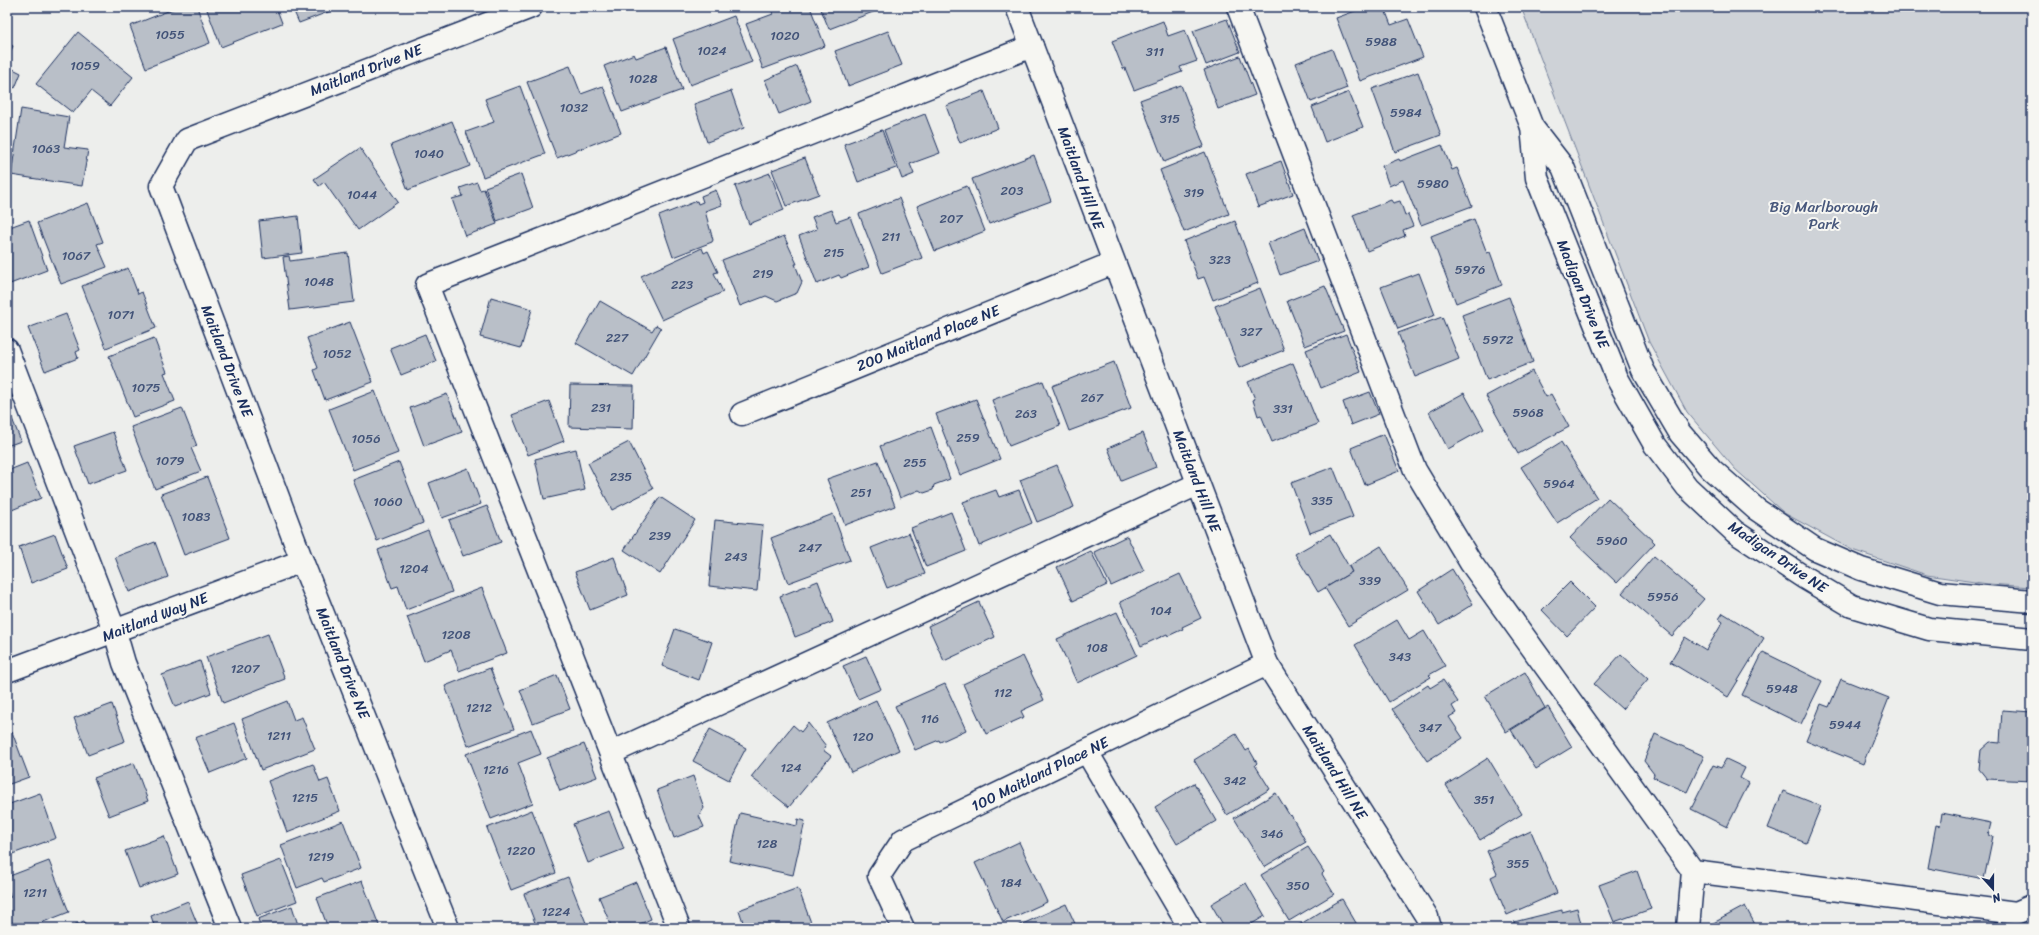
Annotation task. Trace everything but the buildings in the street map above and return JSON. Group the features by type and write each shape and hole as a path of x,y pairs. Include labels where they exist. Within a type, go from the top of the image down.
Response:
{"street":[{"name":"Maitland Drive NE","path":"448,928 302,561 161,186 187,140 493,14 531,7"},
{"name":"Maitland Hill NE","path":"1017,7 1113,263 1267,664 1427,917 1430,928"},
{"path":"1238,7 1415,470 1471,563 1693,871 1688,928"},
{"name":"Madigan Drive NE","path":"1485,7 1532,127 1562,167 1643,370 1680,433 1711,469 1756,509 1815,549 1861,569 1940,593 2032,601"},
{"path":"679,928 427,285 1032,46"},
{"name":"Madigan Drive NE","path":"1532,127 1537,178 1617,378 1655,445 1687,487 1735,532 1805,578 1852,606 1928,629 2032,639"},
{"name":"200 Maitland Place NE","path":"742,414 1113,263"},
{"path":"7,350 115,632 124,664 230,928"},
{"path":"611,753 1198,484"},
{"name":"Maitland Way NE","path":"7,671 302,561"},
{"name":"100 Maitland Place NE","path":"903,928 879,876 903,840 1267,664"},
{"path":"1087,752 1190,928"},
{"path":"1693,871 2016,913 2032,906"}],"green space":[{"name":"Big Marlborough Park","path":"1521,7 2032,7 2032,587 1988,584 1927,575 1852,550 1784,513 1735,469 1687,412 1649,342"}]}
